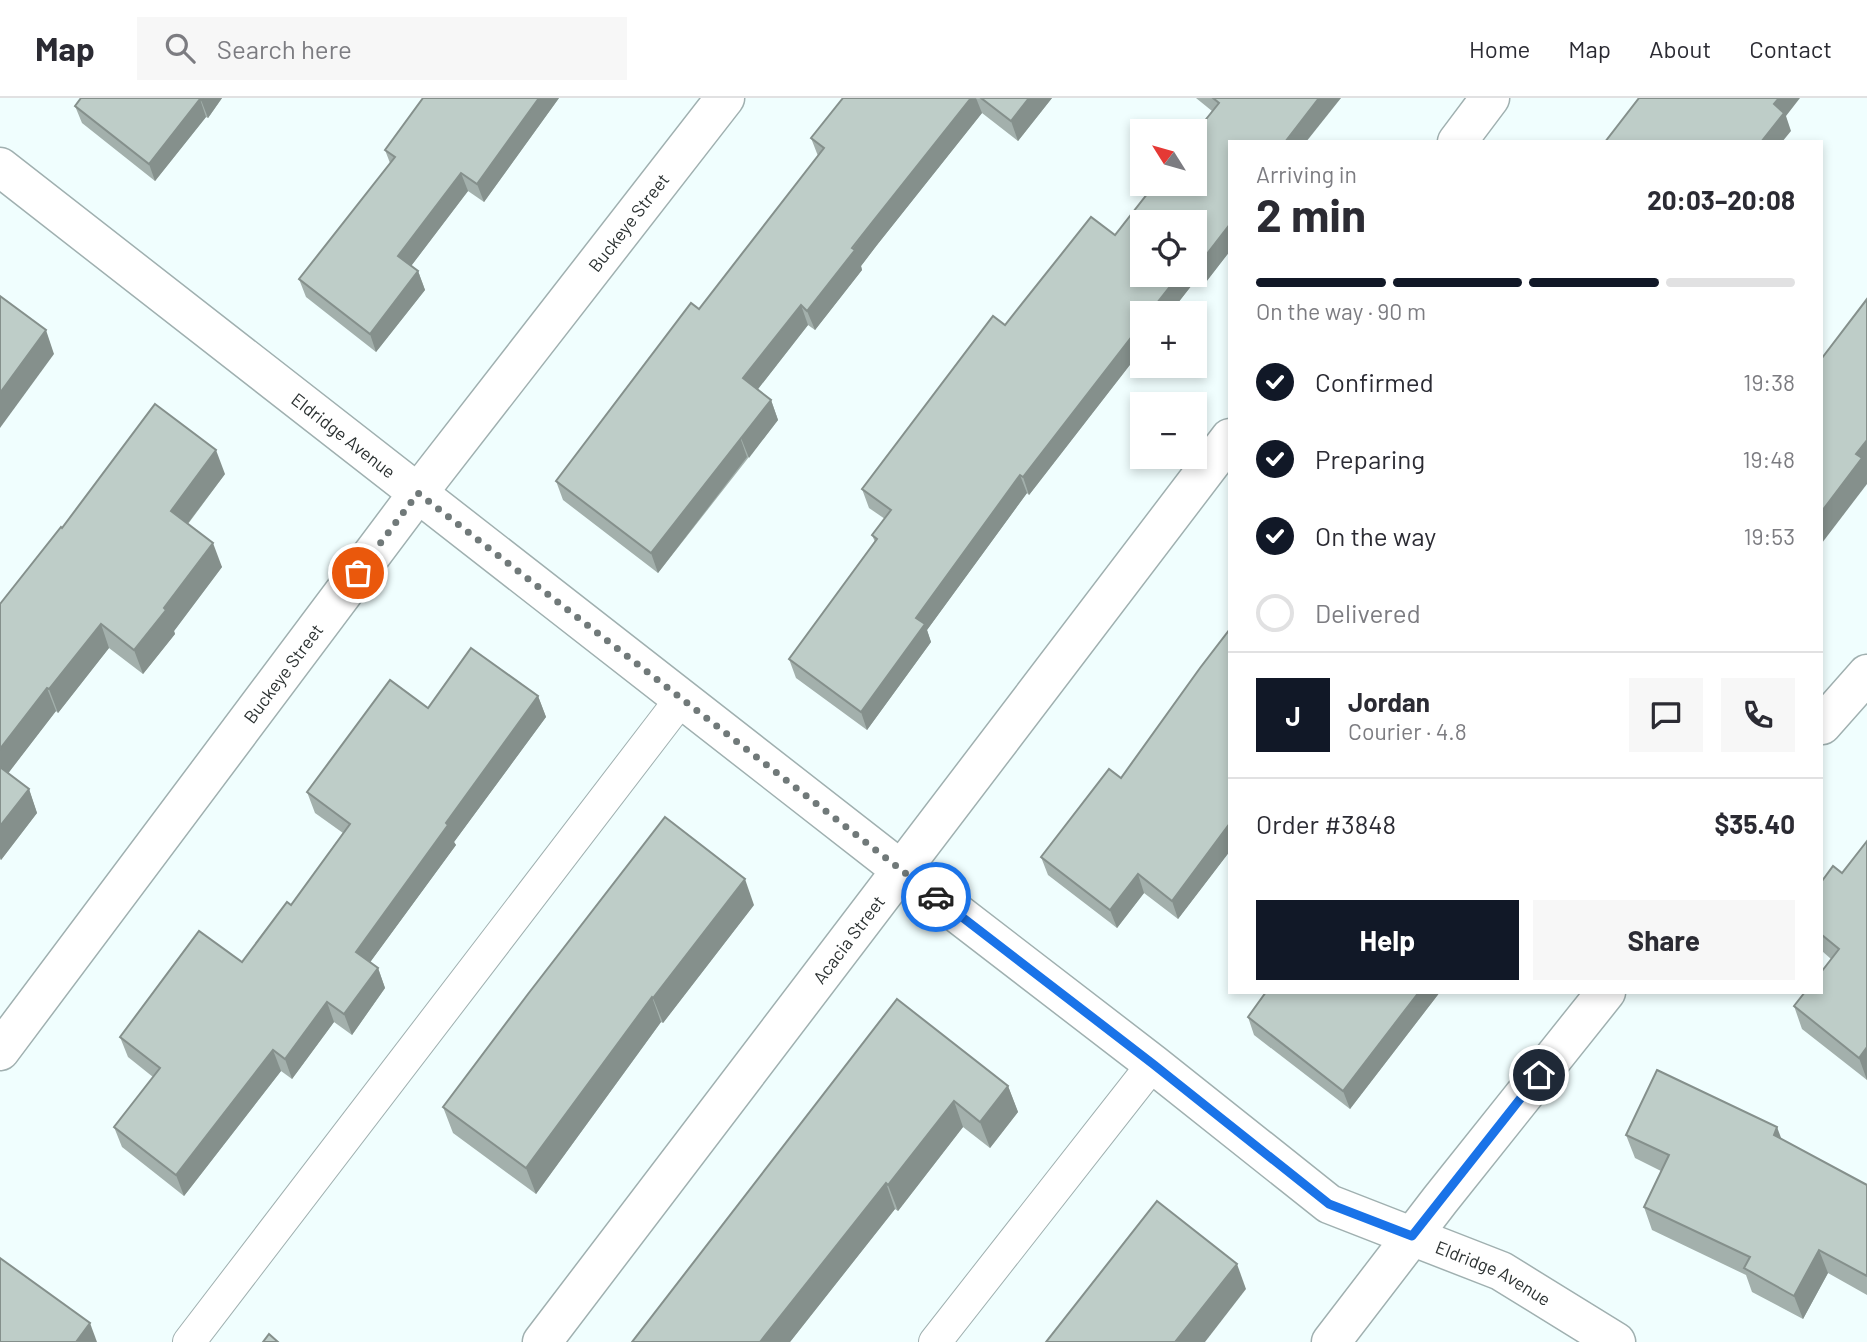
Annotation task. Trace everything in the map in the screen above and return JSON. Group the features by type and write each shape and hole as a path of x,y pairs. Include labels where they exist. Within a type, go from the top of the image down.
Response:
{"street":[{"name":"Buckeye Street","path":"0,1051 418,493 725,98"},
{"path":"1458,140 1490,98"},
{"name":"Eldridge Avenue","path":"0,167 1153,1064 1329,1204 1501,1271 1616,1342"},
{"name":"Acacia Street","path":"542,1342 1228,441"},
{"path":"1823,724 1867,674"},
{"path":"1331,1342 1604,994"}],"lane":[{"path":"189,1342 682,698"},
{"path":"935,1342 1153,1064"}],"building":[{"path":"81,98 203,98 149,164 75,106"},
{"path":"423,98 539,98 477,184 461,173 398,256 418,271 370,334 299,279 395,157 385,150"},
{"path":"843,98 971,98 852,248 855,250 807,311 801,305 743,378 771,400 651,553 556,481 691,303 699,309 824,148 811,138"},
{"path":"981,98 1029,98 1011,121"},
{"path":"1213,98 1319,98 1287,140 1228,140 1228,227 1207,254 1207,210 1135,210 1146,196 1208,196 1206,119 1219,103"},
{"path":"1639,98 1779,98 1774,104 1784,113 1763,140 1607,140"},
{"path":"1130,216 1130,287 1170,287 1158,301 1130,301 1130,339 1023,477 1020,475 916,618 925,624 861,712 789,659 877,539 872,535 891,510 862,489 993,316 1005,325 1091,217 1115,235"},
{"path":"0,296 46,330 0,393"},
{"path":"1867,299 1867,440 1856,454 1862,458 1823,510 1823,357"},
{"path":"155,404 216,450 171,511 213,543 134,650 101,624 0,749 0,604 62,528"},
{"path":"1228,632 1228,826 1172,901 1138,874 1110,910 1041,857 1109,769 1121,778"},
{"path":"471,648 538,696 356,952 378,968 344,1014 327,1002 285,1059 273,1050 176,1175 114,1127 160,1068 120,1037 199,931 242,962 287,902 291,905 350,824 307,792 390,680 428,708"},
{"path":"0,767 29,789 0,826"},
{"path":"665,817 745,879 652,997 526,1168 443,1107"},
{"path":"1867,841 1867,1047 1859,1058 1794,1006 1803,994 1823,994 1823,970 1839,949 1823,936 1823,880 1833,866 1842,873"},
{"path":"1265,994 1417,994 1343,1091 1248,1017"},
{"path":"897,999 1008,1086 980,1122 954,1101 760,1342 632,1342"},
{"path":"1657,1070 1777,1127 1774,1135 1867,1185 1867,1276 1819,1250 1794,1296 1744,1268 1750,1257 1644,1207 1669,1155 1626,1135"},
{"path":"1157,1201 1237,1264 1175,1342 1046,1342"},
{"path":"0,1258 90,1323 76,1342 0,1342"},
{"path":"269,1334 278,1342 263,1342"}],"way so far":[{"path":"358,573 418,493 936,897"}],"route":[{"path":"936,897 1329,1204 1412,1236 1539,1075"}]}
